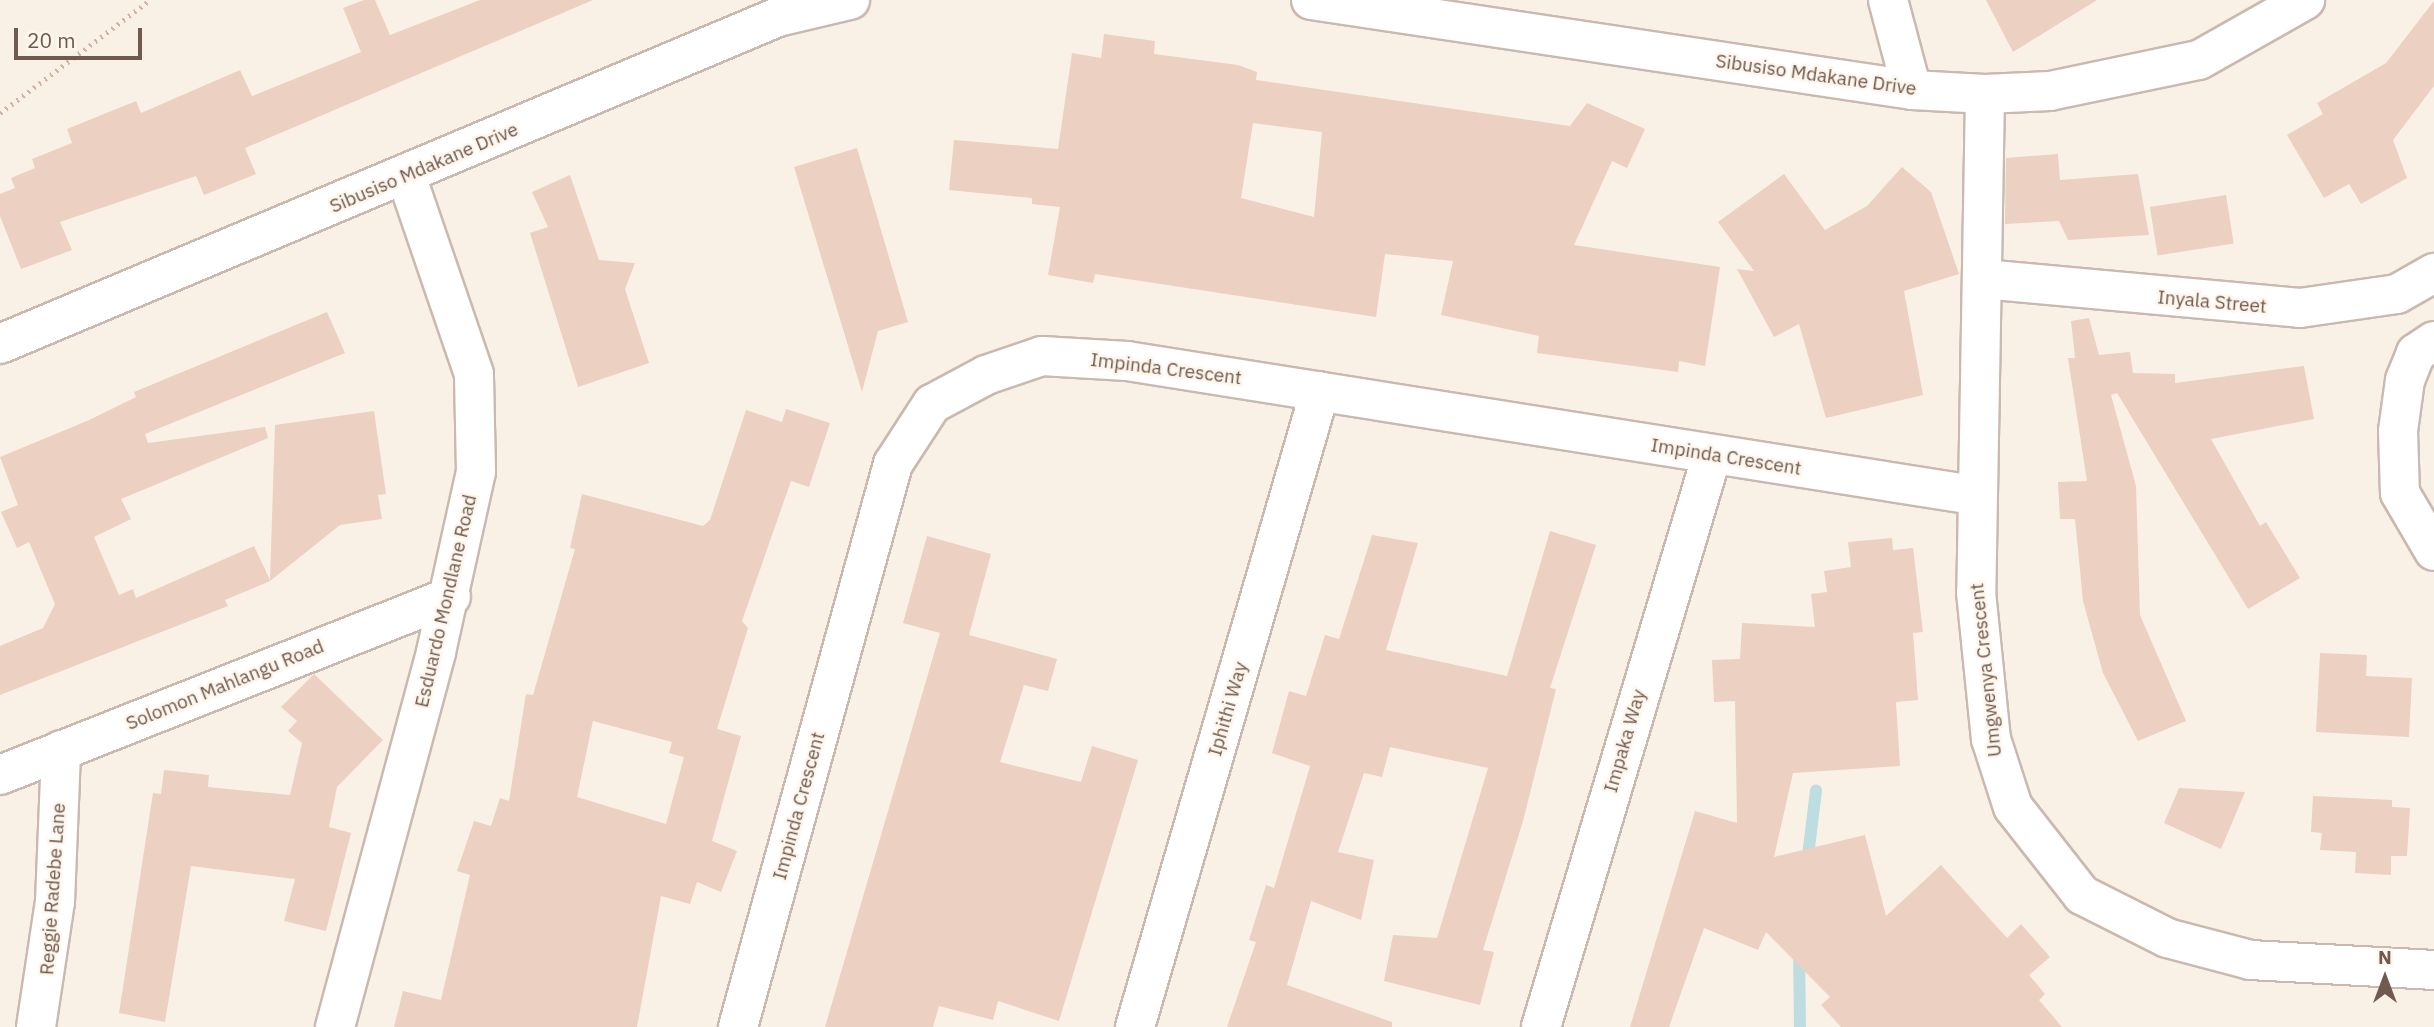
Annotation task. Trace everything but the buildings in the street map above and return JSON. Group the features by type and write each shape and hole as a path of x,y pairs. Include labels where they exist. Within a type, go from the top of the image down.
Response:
{"street":[{"name":"Sibusiso Mdakane Drive","path":"0,343 406,176 778,17 850,0"},
{"name":"Sibusiso Mdakane Drive","path":"1311,0 1912,90 1985,94 2064,89 2199,60 2305,0"},
{"path":"1888,0 1912,90"},
{"name":"Umgwenya Crescent","path":"1985,94 1983,279 1973,495 1976,592 1997,767 2014,807 2082,895 2167,938 2250,960 2434,970"},
{"name":"Esduardo Mondlane Road","path":"335,1027 450,596 476,472 474,374 406,176"},
{"name":"Inyala Street","path":"1983,279 2300,308 2397,294 2434,273"},
{"path":"2434,341 2413,362 2398,431 2400,493 2434,551"},
{"name":"Impinda Crescent","path":"738,1027 893,464 932,404 986,375 1042,356 1127,360 1973,495"},
{"name":"Iphithi Way","path":"1135,1027 1320,391"},
{"name":"Impaka Way","path":"1541,1027 1712,455"},
{"name":"Solomon Mahlangu Road","path":"0,775 450,596"},
{"name":"Reggie Radebe Lane","path":"36,1027 55,902 61,750"}],"path":[{"path":"0,113 150,0"}],"waterway":[{"path":"1807,864 1816,791"},
{"path":"1799,948 1800,1027"}]}
